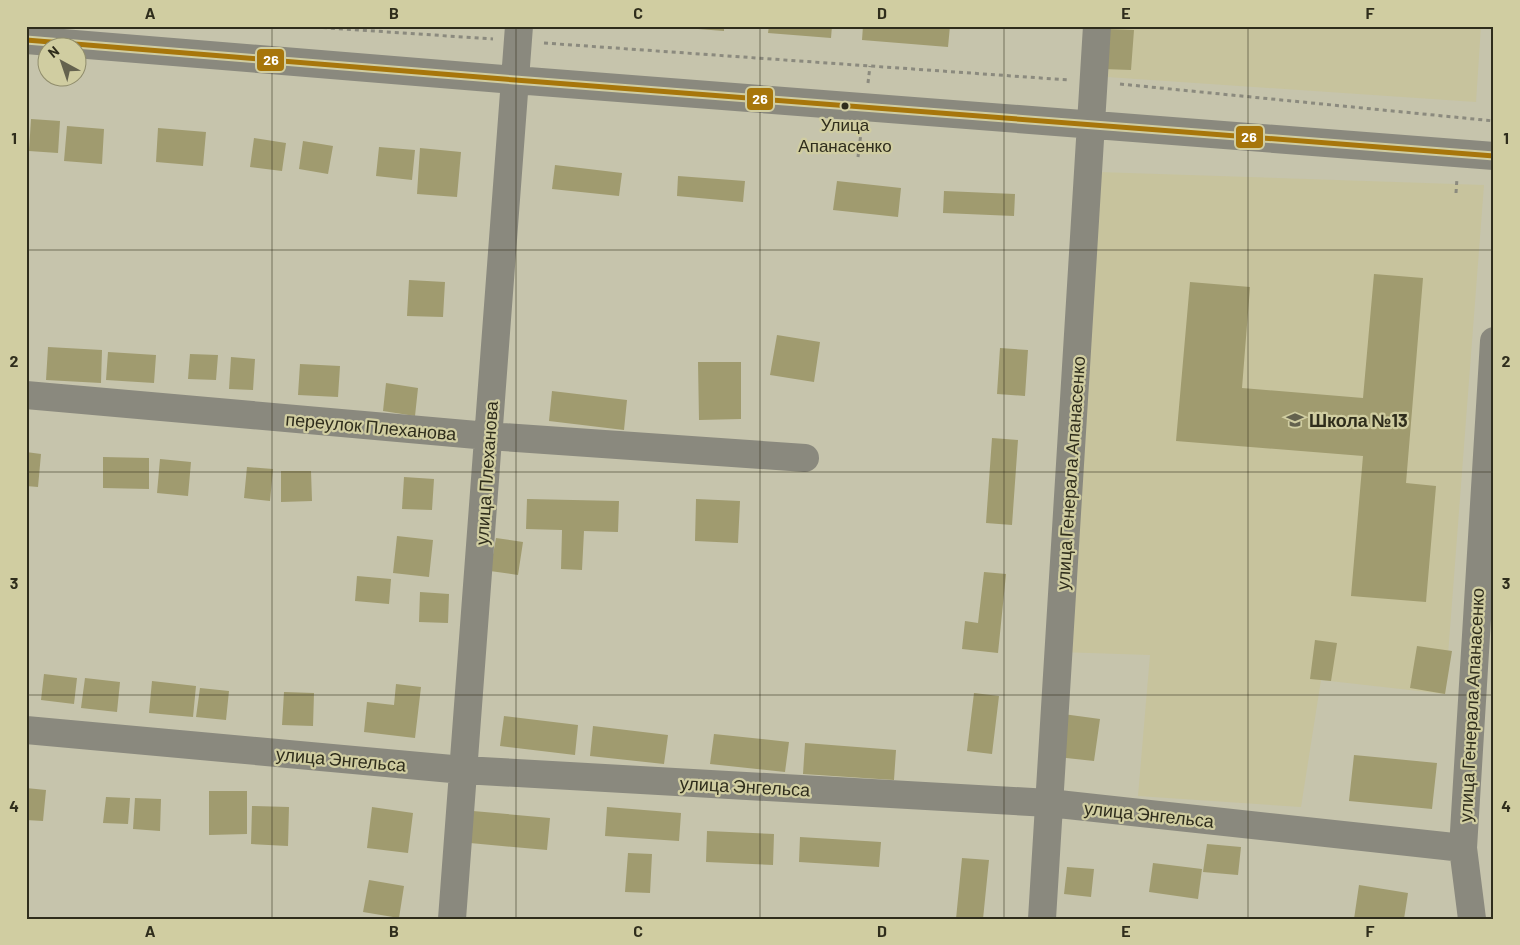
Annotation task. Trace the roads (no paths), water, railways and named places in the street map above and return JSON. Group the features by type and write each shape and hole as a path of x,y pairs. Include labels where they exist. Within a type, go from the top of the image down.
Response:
{"street":[{"name":"улица Генерала Апанасенко","path":"1042,919 1097,26"},
{"name":"улица Плеханова","path":"452,919 519,34"},
{"path":"26,40 1494,156"},
{"name":"улица Генерала Апанасенко","path":"1472,919 1463,848 1494,341"},
{"name":"переулок Плеханова","path":"26,395 488,436 805,458"},
{"name":"улица Энгельса","path":"26,730 463,770 1049,804 1463,848"}],"place":[{"name":"Улица Апанасенко","path":"845,106"},
{"name":"Школа №13","path":"1295,420"}]}
